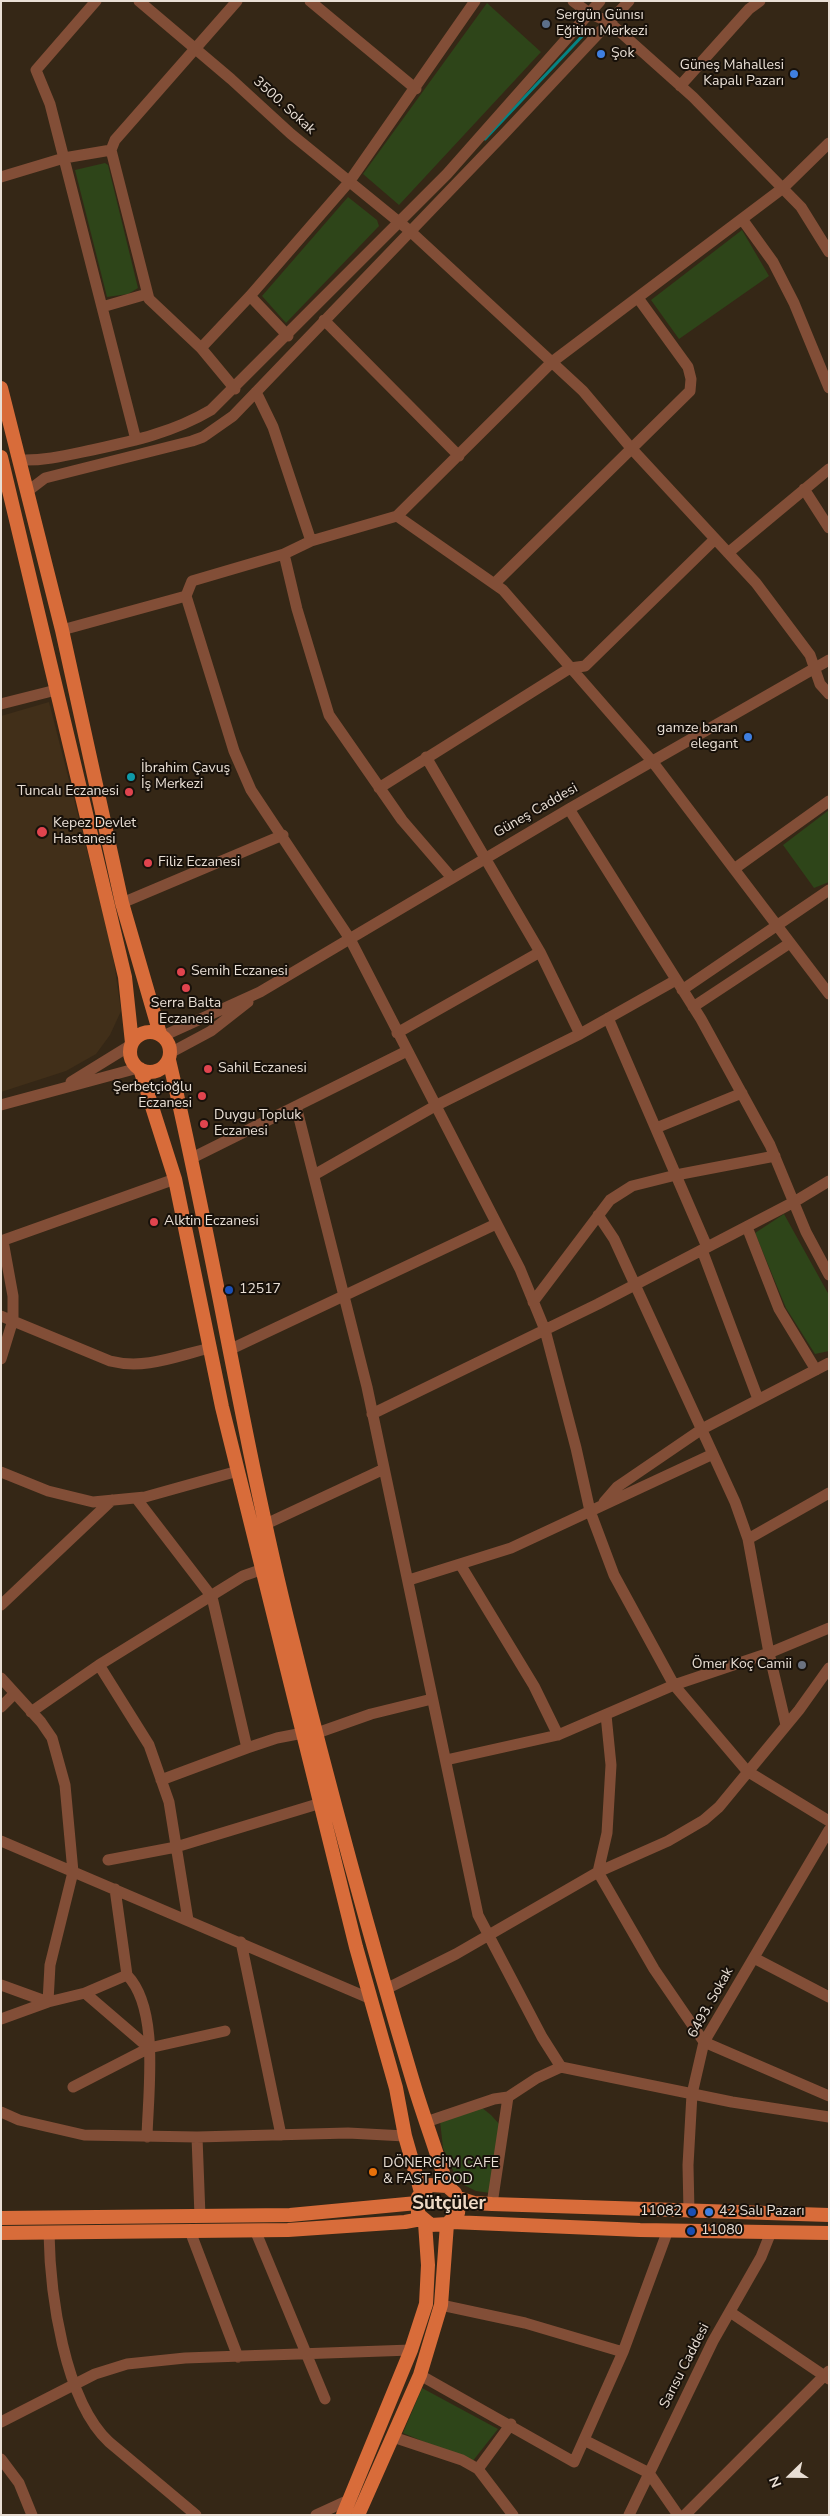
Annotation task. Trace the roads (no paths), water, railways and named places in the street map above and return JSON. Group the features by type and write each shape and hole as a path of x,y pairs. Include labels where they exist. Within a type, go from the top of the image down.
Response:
{"main road":[{"path":"1,388 62,630 122,903 162,1035 169,1044 169,1057 192,1158 239,1406 290,1629 321,1803 371,1999 396,2088 423,2221 428,2265 426,2304 411,2350 343,2515"},
{"path":"1,457 5,487 125,977 131,1059 139,1068 146,1072 159,1070 169,1057"},
{"path":"131,1044 144,1032 162,1035"},
{"path":"139,1068 176,1179 210,1348 263,1569 386,1989 447,2186 458,2198 474,2203 689,2212 829,2215"},
{"path":"1,2218 290,2215 419,2197 430,2185 447,2186"},
{"path":"358,2515 420,2375 441,2305 450,2223 459,2208 458,2198"},
{"path":"1,2233 255,2230 423,2221 436,2227 450,2223 829,2233"}],"street":[{"path":"96,1 36,70 50,104 136,440"},
{"name":"3500. Sokak","path":"139,1 349,182 410,231 583,391 631,448 756,583 810,655 820,684 829,694"},
{"path":"235,389 201,348 149,299 111,150 115,140 237,1"},
{"path":"310,1 416,89"},
{"path":"201,348 250,296 349,182 416,89 475,1"},
{"path":"573,1 609,22 680,86 801,207 829,252"},
{"path":"20,460 36,461 136,440 186,424 211,410 288,336 399,222 532,80 600,1"},
{"path":"28,491 45,478 202,437 233,416 629,1"},
{"path":"680,86 749,9 760,1"},
{"path":"829,144 783,188 552,362 397,516 311,541 284,554 192,581 186,596 234,751 251,790 283,835 350,939 520,1269 545,1330 576,1448 590,1511 614,1575 674,1685 747,1772 829,1821"},
{"path":"1,177 64,158 111,150"},
{"path":"742,219 773,262 794,303 829,388"},
{"path":"102,307 147,294"},
{"path":"250,296 288,336"},
{"path":"495,583 690,392 690,373 685,361 638,298"},
{"path":"324,320 459,456"},
{"path":"256,392 273,427 311,541"},
{"path":"728,553 829,469"},
{"path":"804,489 829,528"},
{"path":"397,516 495,583 652,761 829,994"},
{"path":"379,788 570,668 585,666 715,539"},
{"path":"284,554 297,609 329,715 402,820 452,878"},
{"path":"62,630 186,596"},
{"name":"Güneş Caddesi","path":"260,992 569,809 829,660"},
{"path":"1,704 56,690"},
{"path":"426,757 540,952 580,1034"},
{"path":"734,869 829,801"},
{"path":"569,809 693,1007 742,1093 775,1156 806,1232 829,1275"},
{"path":"122,903 283,835"},
{"path":"314,1175 435,1106 580,1034 608,1018 679,985 777,927 829,890"},
{"path":"693,1007 790,943"},
{"path":"397,1033 540,952"},
{"path":"162,1035 260,992"},
{"path":"169,1057 211,1031 260,992"},
{"path":"608,1018 676,1175 705,1249 758,1399"},
{"path":"65,1086 131,1044"},
{"path":"192,1158 407,1051"},
{"path":"1,1105 65,1086 139,1068"},
{"path":"656,1128 742,1093"},
{"path":"296,1106 345,1296 372,1414 409,1580 478,1915 542,2037 562,2067"},
{"path":"533,1302 610,1200 632,1186 676,1175 775,1156"},
{"path":"1,1359 13,1320 13,1296 2,1241 176,1179"},
{"path":"372,1414 634,1286 794,1202 829,1181"},
{"path":"598,1215 614,1240 735,1502 748,1539 769,1653 786,1725"},
{"path":"229,1350 496,1224"},
{"path":"747,1227 779,1308 816,1370"},
{"path":"1,1316 110,1361 128,1366 141,1366 210,1348"},
{"path":"601,1505 617,1487 702,1429 829,1363"},
{"path":"409,1580 512,1548 713,1454"},
{"path":"266,1524 384,1469"},
{"path":"1,1472 48,1491 93,1502 136,1498 238,1470"},
{"path":"748,1539 829,1493"},
{"path":"136,1498 212,1597 247,1748"},
{"path":"1,1604 112,1500"},
{"path":"460,1564 534,1686 558,1735"},
{"path":"31,1712 98,1665 212,1597 243,1576 263,1569"},
{"path":"446,1760 558,1735 674,1685 769,1653 829,1628"},
{"path":"98,1665 149,1745 169,1802 188,1920"},
{"path":"386,1989 489,1935 598,1872 668,1841 704,1820 719,1808 829,1668"},
{"path":"1,1678 52,1738 59,1761 69,1813 69,1845 74,1872 50,1966 48,2002"},
{"path":"1,1707 14,1694"},
{"path":"161,1780 278,1738 310,1733 372,1714 432,1699"},
{"path":"606,1715 611,1765 607,1833 598,1872 654,1970 704,2042 829,2096"},
{"path":"108,1860 176,1847 321,1803"},
{"name":"6493. Sokak","path":"689,2212 688,2165 692,2094 704,2042 829,1830"},
{"path":"1,1842 241,1942 371,1999"},
{"path":"115,1889 126,1975 135,1984 145,2009 149,2048 147,2137"},
{"path":"241,1942 281,2135"},
{"path":"754,1958 829,1997"},
{"path":"1,2019 48,2002 85,1993 126,1975"},
{"path":"1,1985 48,2002"},
{"path":"85,1993 149,2048"},
{"path":"73,2087 149,2048 225,2031"},
{"path":"426,2122 494,2099 508,2097 537,2078 562,2067 692,2094 829,2117"},
{"path":"492,2204 508,2097"},
{"path":"2,2110 19,2120 84,2135 197,2137 348,2133 406,2136"},
{"path":"197,2137 200,2216"},
{"path":"255,2230 325,2399"},
{"path":"420,2375 510,2424 574,2462 623,2352 668,2230"},
{"path":"190,2231 238,2357"},
{"name":"Sarısu Caddesi","path":"629,2515 713,2341 762,2257 771,2232"},
{"path":"49,2233 51,2276 60,2334 75,2384 88,2416 97,2431 196,2515"},
{"path":"441,2305 525,2324 623,2352"},
{"path":"685,2515 827,2375 730,2312"},
{"path":"1,2422 95,2374 127,2364 185,2358 411,2350"},
{"path":"478,2469 510,2424"},
{"path":"393,2437 462,2460 478,2469 513,2515"},
{"path":"584,2440 649,2473 678,2515"},
{"path":"1,2459 19,2483 32,2515"},
{"path":"316,2515 351,2499"}],"waterway":[{"path":"485,139 588,30"}],"place":[{"name":"Sergün Günısı Eğitim Merkezi","path":"546,24"},
{"name":"Şok","path":"601,54"},
{"name":"Güneş Mahallesi Kapalı Pazarı","path":"794,74"},
{"name":"gamze baran elegant","path":"748,737"},
{"name":"İbrahim Çavuş İş Merkezi","path":"131,777"},
{"name":"Tuncalı Eczanesi","path":"129,792"},
{"name":"Kepez Devlet Hastanesi","path":"42,832"},
{"name":"Filiz Eczanesi","path":"148,863"},
{"name":"Semih Eczanesi","path":"181,972"},
{"name":"Serra Balta Eczanesi","path":"186,988"},
{"name":"Sahil Eczanesi","path":"208,1069"},
{"name":"Şerbetçioğlu Eczanesi","path":"202,1096"},
{"name":"Duygu Topluk Eczanesi","path":"204,1124"},
{"name":"Alktin Eczanesi","path":"154,1222"},
{"name":"12517","path":"229,1290"},
{"name":"Ömer Koç Camii","path":"802,1665"},
{"name":"DÖNERCİ'M CAFE & FAST FOOD","path":"373,2172"},
{"name":"11082","path":"692,2212"},
{"name":"42 Salı Pazarı","path":"709,2212"},
{"name":"11080","path":"691,2231"}],"district":[{"name":"Sütçüler","path":"449,2204"}]}
